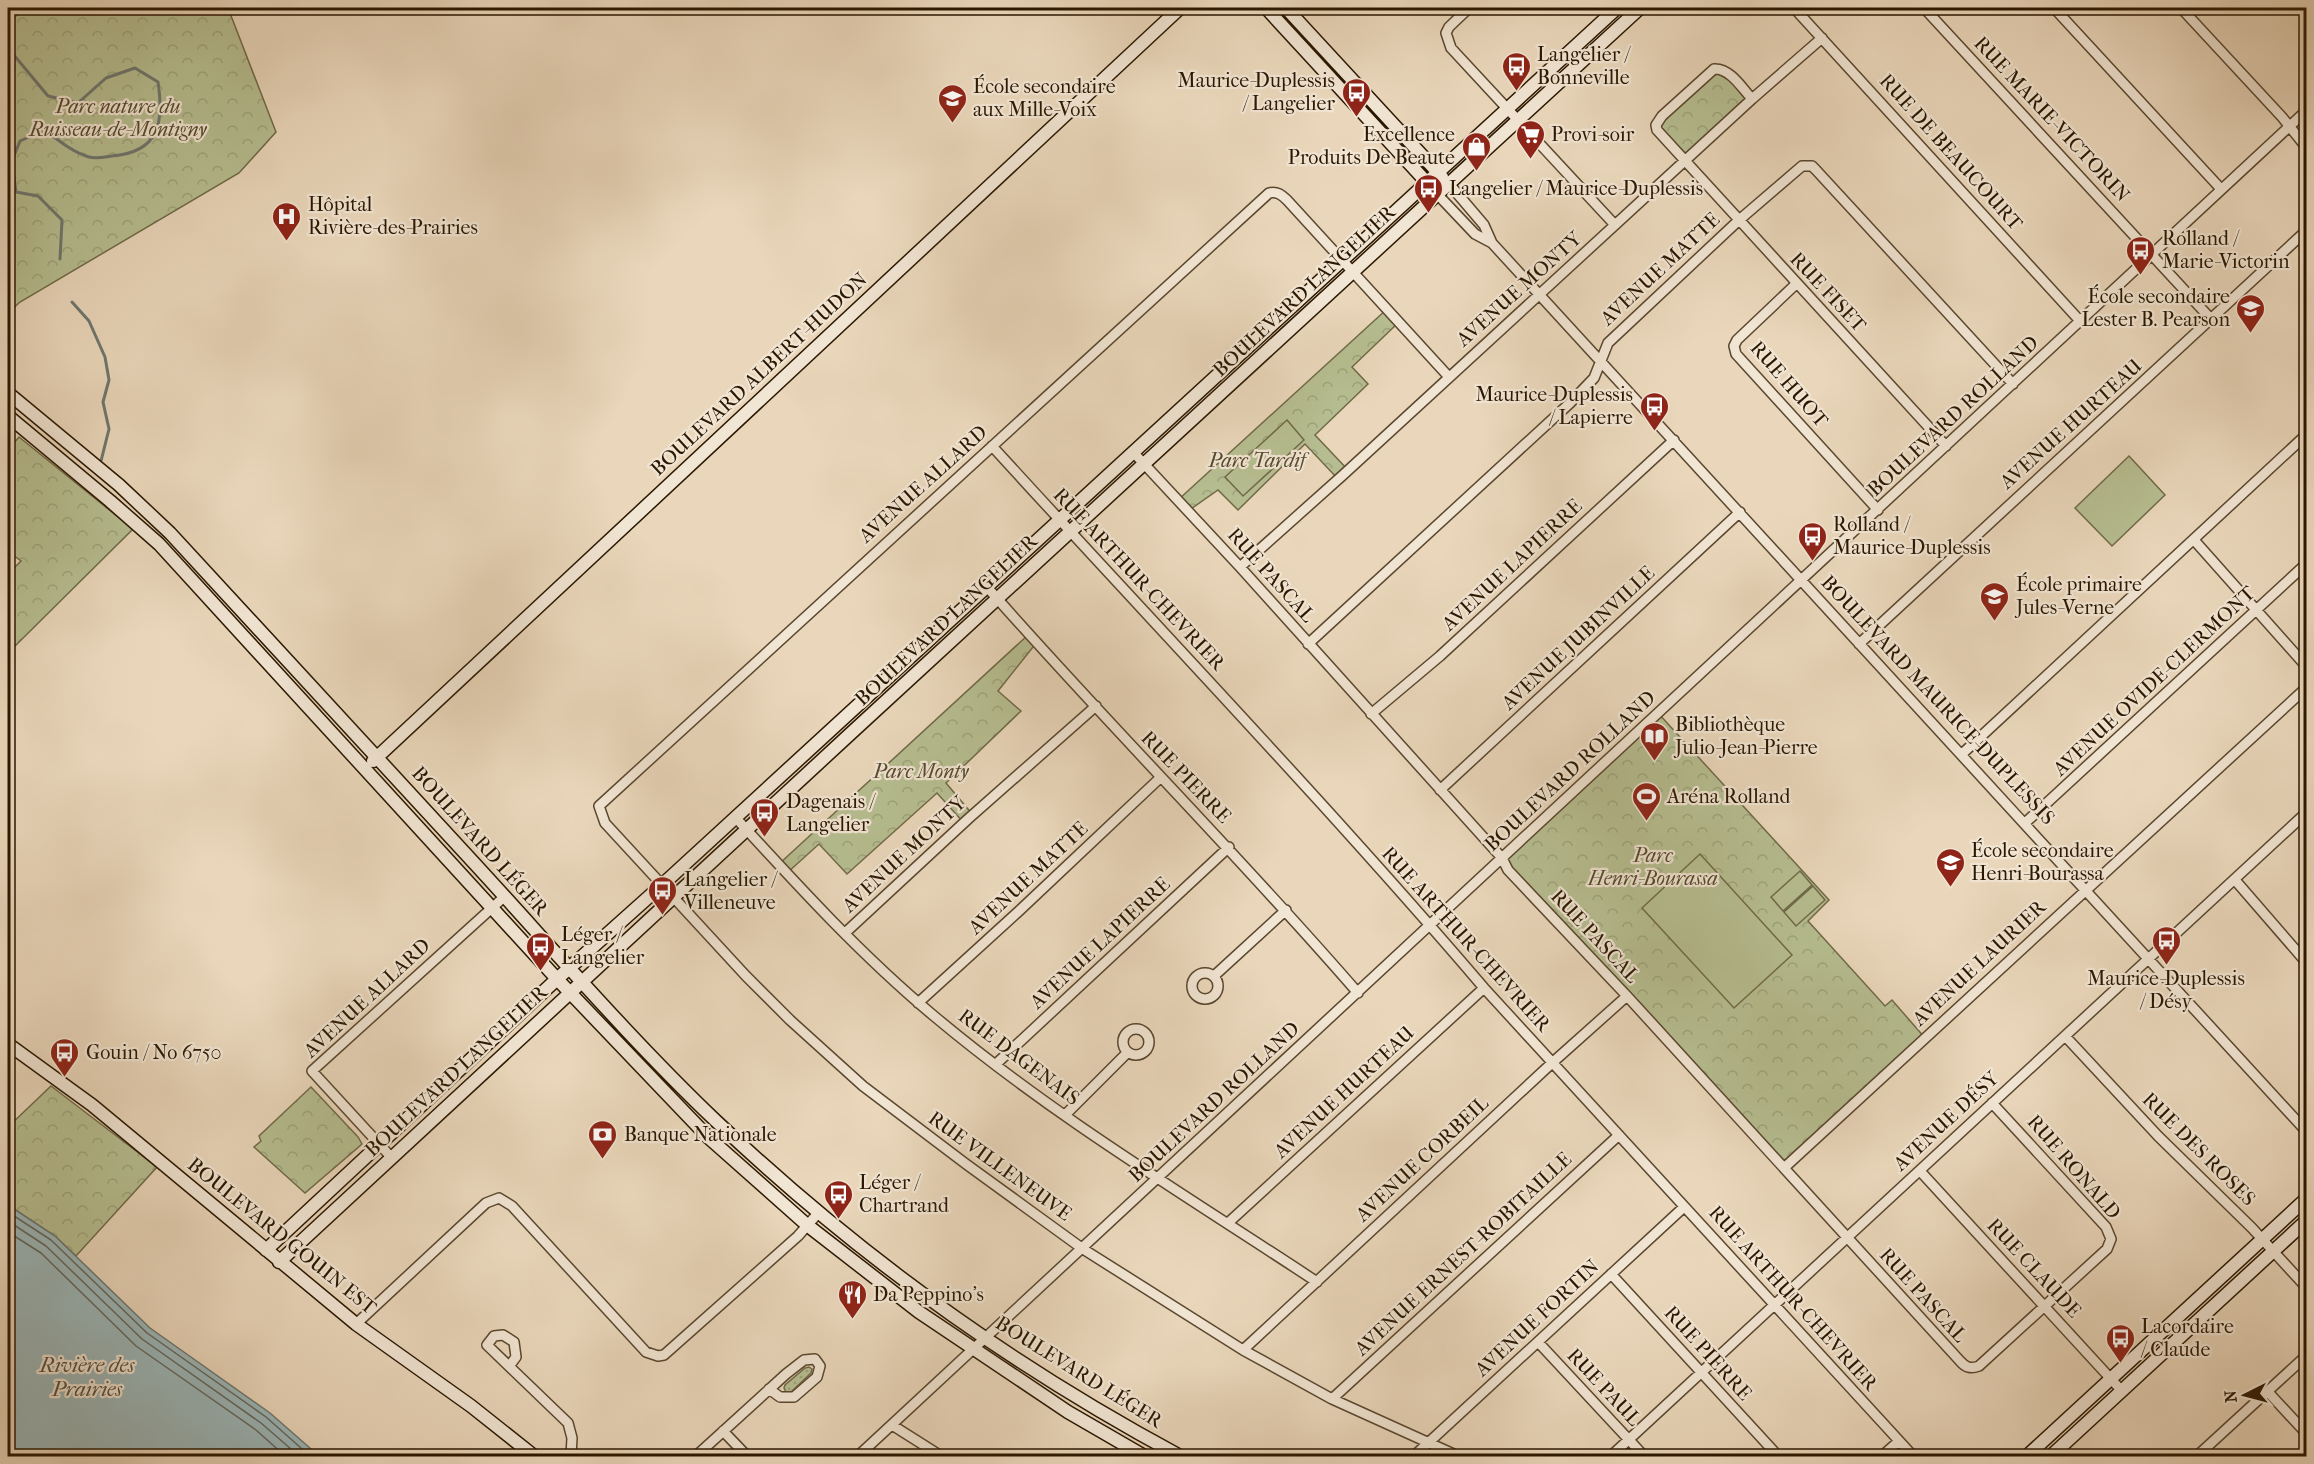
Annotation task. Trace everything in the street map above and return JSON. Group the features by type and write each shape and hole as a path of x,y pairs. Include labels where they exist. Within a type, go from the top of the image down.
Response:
{"main road":[{"name":"BOULEVARD ALBERT-HUDON","path":"366,768 1180,8"},
{"name":"BOULEVARD MAURICE-DUPLESSIS","path":"1266,8 1438,195"},
{"name":"BOULEVARD MAURICE-DUPLESSIS","path":"1286,8 1450,184"},
{"name":"BOULEVARD LANGELIER","path":"266,1250 557,979 1617,8"},
{"name":"BOULEVARD LANGELIER","path":"279,1262 673,896 1640,8"},
{"name":"BOULEVARD LÉGER","path":"8,393 112,479 170,533 661,1067 717,1122 819,1212 883,1263 986,1338 1075,1396 1180,1456"},
{"name":"BOULEVARD LÉGER","path":"8,416 159,544 557,979 649,1078 709,1138 807,1225 919,1312 1068,1412 1144,1456"},
{"name":"BOULEVARD GOUIN EST","path":"8,1044 92,1105 356,1324 471,1406 534,1456"},
{"path":"649,1078 661,1067"},
{"path":"2027,1456 2307,1199"},
{"path":"2051,1456 2307,1221"}],"street":[{"path":"1469,8 1449,27 1446,33 1446,40 1451,48 1616,225"},
{"name":"RUE DE BEAUCOURT","path":"1794,8 2080,322"},
{"name":"RUE MARIE-VICTORIN","path":"1924,8 2211,319"},
{"path":"2054,8 2221,189"},
{"path":"2196,8 2184,11 2307,147"},
{"name":"AVENUE MONTY","path":"1240,567 1752,99 1822,38"},
{"name":"RUE FISET","path":"1752,99 1728,73 1714,69 1662,116 1656,125 1657,130 1946,446"},
{"name":"BOULEVARD ROLLAND","path":"858,1456 2307,111"},
{"name":"AVENUE MATTE","path":"1308,644 1570,403 1594,378 1608,343 1797,168 1812,166 2013,384"},
{"name":"BOULEVARD MAURICE-DUPLESSIS","path":"1450,184 1484,225 1492,243 2307,1131"},
{"name":"AVENUE ALLARD","path":"599,806 1264,196 1274,192 1281,195 1342,260"},
{"name":"BOULEVARD MAURICE-DUPLESSIS","path":"1438,195 1475,234 1492,243"},
{"name":"AVENUE HURTEAU","path":"1859,644 2307,231"},
{"path":"1342,260 1449,377"},
{"name":"RUE HUOT","path":"1796,284 1737,340 1734,346 1736,354 1878,510"},
{"path":"1962,754 2307,435"},
{"name":"AVENUE LAPIERRE","path":"1371,714 1440,656 1674,440"},
{"name":"RUE ARTHUR-CHEVRIER","path":"992,446 1244,719 1552,1063 1913,1456"},
{"name":"RUE PASCAL","path":"1133,452 1240,567 1502,858 1508,870 1627,996 1965,1367 1979,1366 2045,1307"},
{"name":"AVENUE JUBINVILLE","path":"1440,790 1740,512"},
{"path":"2193,540 2307,666"},
{"name":"AVENUE OVIDE-CLERMONT","path":"2025,823 2307,564"},
{"name":"RUE PIERRE","path":"987,587 1160,778 1229,847 1358,993"},
{"name":"AVENUE LAURIER","path":"1784,1168 2085,889 2307,688"},
{"name":"AVENUE MONTY","path":"845,933 968,819 1096,706"},
{"name":"AVENUE MATTE","path":"918,1003 1160,778"},
{"name":"RUE VILLENEUVE","path":"599,806 605,823 746,976 790,1020 856,1080 958,1158 1083,1249 1243,1350 1332,1399 1458,1456"},
{"name":"AVENUE DÉSY","path":"1611,1456 2306,814"},
{"name":"RUE DAGENAIS","path":"735,817 845,933 918,1003 1065,1115 1158,1179 1317,1282"},
{"name":"AVENUE LAPIERRE","path":"996,1064 1229,847"},
{"path":"2235,879 2307,962"},
{"name":"AVENUE ALLARD","path":"391,1157 312,1071 504,897"},
{"path":"1214,976 1286,910"},
{"name":"AVENUE HURTEAU","path":"1228,1223 1484,987"},
{"name":"AVENUE CORBEIL","path":"1243,1350 1627,996"},
{"name":"RUE DES ROSES","path":"2065,1036 2177,1155 2218,1194 2307,1287"},
{"path":"1065,1115 1128,1052"},
{"name":"RUE RONALD","path":"1992,1103 2106,1227 2111,1239 2107,1249 2045,1307"},
{"name":"AVENUE ERNEST-ROBITAILLE","path":"1332,1399 1619,1135"},
{"name":"RUE CLAUDE","path":"1920,1171 2122,1391"},
{"path":"356,1324 486,1203 499,1198 512,1206 646,1352 658,1356 664,1355 819,1212"},
{"name":"AVENUE FORTIN","path":"1414,1456 1684,1207"},
{"name":"RUE PIERRE","path":"1611,1274 1778,1456"},
{"name":"RUE PAUL","path":"1538,1342 1644,1456"},
{"path":"2197,1456 2307,1356"},
{"path":"696,1456 769,1389 804,1360 815,1359 820,1366 816,1377 794,1397 780,1397 769,1389"},
{"path":"510,1365 568,1423 572,1438 571,1456"},
{"path":"2268,1392 2307,1433"},
{"path":"892,1425 941,1456"},
{"path":"723,1431 747,1456"},
{"path":"1881,1456 1899,1441"}],"green space":[{"name":"Parc nature du Ruisseau-de-Montigny","path":"8,8 228,8 276,132 239,173 20,302 8,313"},
{"path":"1720,69 1752,99 1684,162 1659,134 1662,116"},
{"name":"Parc Tardif","path":"1387,309 1399,322 1352,367 1368,384 1315,435 1348,470 1338,479 1305,444 1238,510 1218,490 1188,511 1178,500"},
{"path":"1287,420 1304,440 1243,496 1225,477"},
{"path":"19,437 133,529 8,653 8,574 21,561 8,551 8,503 11,501 8,497 8,450"},
{"path":"2129,456 2165,495 2112,546 2075,508"},
{"name":"Parc Monty","path":"1029,634 1037,642 998,691 1021,711 946,783 973,815 964,823 937,793 847,874 819,844 787,873 779,864"},
{"name":"Parc Henri-Bourassa","path":"1658,713 1829,900 1808,921 1885,1006 1892,1000 1925,1038 1784,1168 1502,858"},
{"path":"1700,854 1792,955 1734,1008 1642,908"},
{"path":"1800,871 1812,885 1783,911 1771,897"},
{"path":"1813,886 1825,900 1796,926 1784,912"},
{"path":"51,1086 157,1167 76,1256 55,1236 8,1205 8,1127"},
{"path":"311,1087 362,1144 305,1193 254,1147 261,1141 259,1136"},
{"path":"809,1367 812,1369 811,1373 791,1392 786,1392 785,1385"}],"water":[{"name":"Rivière des Prairies","path":"8,1205 55,1236 150,1328 270,1413 319,1456 8,1456"}],"waterway":[{"path":"23,8 9,22 13,54 48,96 78,103 106,78 135,68 158,82 159,122 149,141 140,148 128,153 92,158 71,149 45,130 20,141 12,161 16,192 38,196 62,220 60,259"},
{"path":"72,302 89,321 105,357 109,380 103,402 109,429 101,461"}],"place":[{"name":"Langelier / Bonneville","path":"1516,92"},
{"name":"Maurice-Duplessis / Langelier","path":"1356,118"},
{"name":"École secondaire aux Mille-Voix","path":"952,124"},
{"name":"Provi-soir","path":"1530,160"},
{"name":"Excellence Produits De Beaute","path":"1476,172"},
{"name":"Langelier / Maurice-Duplessis","path":"1428,214"},
{"name":"Hôpital Rivière-des-Prairies","path":"287,242"},
{"name":"Rolland / Marie-Victorin","path":"2141,276"},
{"name":"École secondaire Lester B. Pearson","path":"2251,334"},
{"name":"Maurice-Duplessis / Lapierre","path":"1654,432"},
{"name":"Rolland / Maurice-Duplessis","path":"1812,562"},
{"name":"École primaire Jules-Verne","path":"1995,622"},
{"name":"Bibliothèque Julio-Jean-Pierre","path":"1654,762"},
{"name":"Aréna Rolland","path":"1646,822"},
{"name":"Dagenais / Langelier","path":"765,838"},
{"name":"École secondaire Henri-Bourassa","path":"1950,888"},
{"name":"Langelier / Villeneuve","path":"663,916"},
{"name":"Maurice-Duplessis / Désy","path":"2166,966"},
{"name":"Léger / Langelier","path":"540,972"},
{"name":"Gouin / No 6750","path":"65,1078"},
{"name":"Banque Nationale","path":"603,1160"},
{"name":"Léger / Chartrand","path":"838,1220"},
{"name":"Da Peppino's","path":"852,1320"},
{"name":"Lacordaire / Claude","path":"2120,1364"}]}
